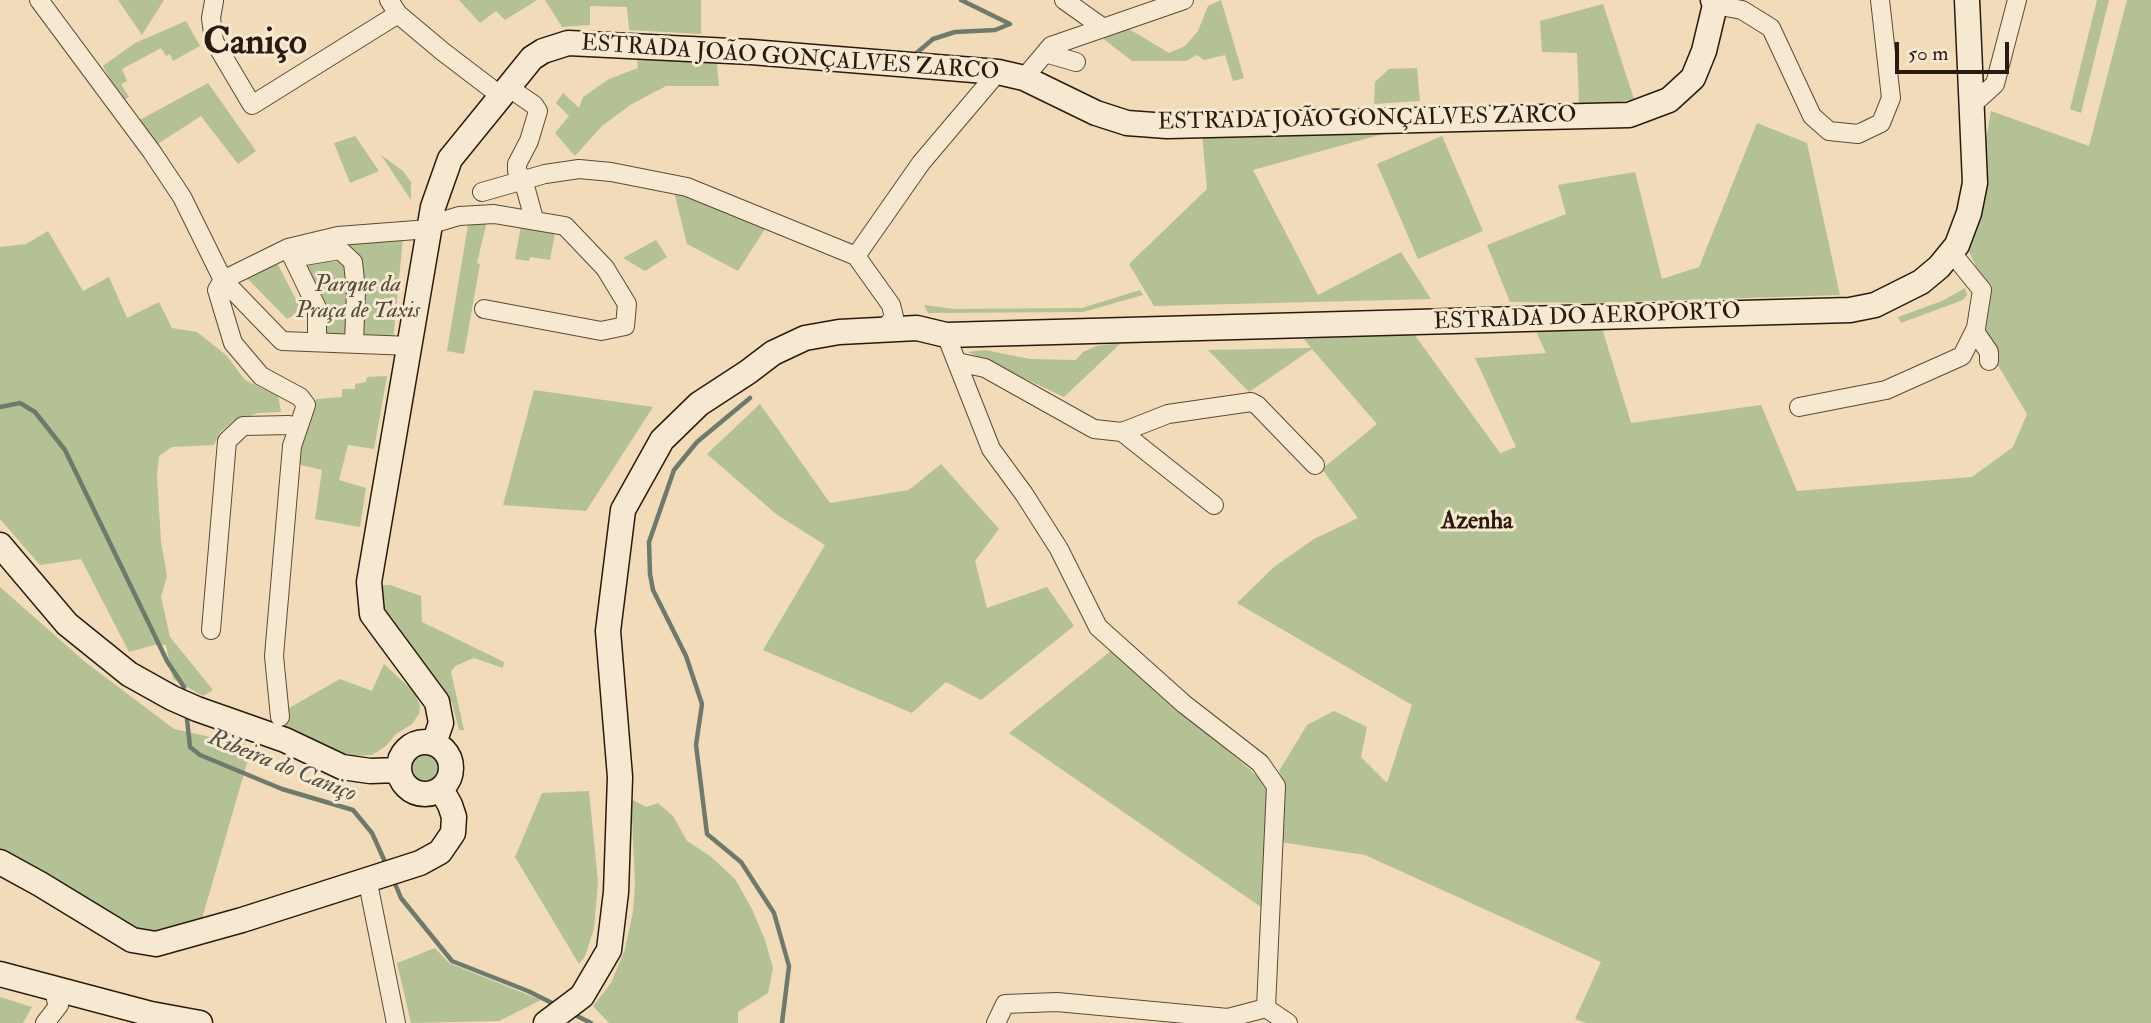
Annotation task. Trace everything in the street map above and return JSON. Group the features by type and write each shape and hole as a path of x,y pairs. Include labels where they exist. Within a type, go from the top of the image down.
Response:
{"street":[{"path":"39,0 152,152 182,197 223,281 282,341 411,346"},
{"path":"1064,0 1102,27"},
{"path":"1024,78 1051,46 1184,0"},
{"path":"1714,3 1742,10 1771,28 1812,116 1829,131 1858,134 1881,123 1891,98 1880,0"},
{"name":"ESTRADA DO AEROPORTO","path":"547,1023 582,996 609,950 617,892 620,761 608,631 623,510 662,440 699,404 773,352 805,338 839,331 917,328 946,335 1850,310 1875,305 1921,282 1952,253 1969,214 1975,183 1967,0"},
{"path":"1973,104 1995,84 2017,0"},
{"path":"214,1 211,18 214,41 252,105 394,7 442,51 504,91 534,105 538,111 529,141 517,164 534,219"},
{"name":"ESTRADA JOÃO GONÇALVES ZARCO","path":"433,743 441,723 437,702 372,614 369,582 433,207 450,159 532,58 555,46 568,43 751,52 998,72 1024,78 1096,113 1127,123 1167,126 1629,115 1669,100 1693,78 1704,51 1714,3"},
{"path":"1045,53 1076,62"},
{"path":"856,256 921,163 998,72"},
{"path":"482,192 523,179 579,169 687,187 856,256 891,305 894,317 885,328"},
{"path":"283,728 274,656 292,446 306,405 304,400 261,376 233,343 217,289 223,281 338,236 429,227 459,216 494,214 565,226 605,268 627,304 625,326 601,331 484,309"},
{"path":"291,253 340,250 353,262 356,291 354,343"},
{"path":"291,253 317,307 317,341"},
{"path":"1799,407 1886,390 1962,356 1976,328 1982,290 1952,253"},
{"path":"1976,328 1989,352 1989,361"},
{"path":"946,335 991,449 1059,549 1098,626 1184,704 1260,763 1276,786 1266,1008"},
{"name":"ESTRADA DO AEROPORTO","path":"748,372 851,346 928,341 946,335"},
{"path":"957,362 985,368 1094,429 1122,432 1168,414 1251,402 1315,465"},
{"path":"211,630 227,441 243,426 289,425 297,428"},
{"path":"1122,432 1214,505"},
{"path":"0,545 67,624 130,674 197,709 283,728 342,767 370,771 398,770"},
{"path":"421,742 433,743 447,753 451,772 440,789 419,793 409,789 398,770 404,752 412,745 421,742"},
{"path":"0,862 132,940 156,944 242,920 420,863 440,852 453,833 454,817 440,789"},
{"path":"367,878 396,1023"},
{"path":"0,974 150,1019 200,1023"},
{"path":"45,1023 59,1005 55,1000 59,991"},
{"path":"996,1023 1005,1004 1057,1002 1228,1018 1266,1008 1288,1023"}],"green space":[{"path":"118,0 164,0 142,35"},
{"path":"459,0 537,0 505,20 496,11 480,23"},
{"path":"545,0 701,0 701,34 629,30 627,7 590,6 590,25 562,27"},
{"path":"1221,0 1244,78 1233,81 1225,55 1204,60 1197,55 1186,61 1132,61 1101,37 1129,29 1169,53 1185,46 1198,31 1208,6"},
{"path":"2097,0 2109,0 2081,113 2070,109"},
{"path":"2127,0 2151,0 2151,1023 1586,1023 1575,1019 1601,962 1365,855 1280,842 1285,784 1279,771 1307,725 1334,711 1367,727 1361,757 1387,783 1412,705 1237,603 1274,567 1314,539 1358,518 1322,469 1377,424 1312,349 1249,392 1208,350 1311,348 1304,339 1414,334 1500,453 1516,447 1475,358 1546,353 1535,329 1601,325 1631,423 1761,405 1797,491 1972,477 2013,447 2027,414 1974,325 1982,280 1967,247 1991,111 2089,146"},
{"path":"1603,4 1634,99 1610,104 1579,104 1577,53 1542,52 1540,21"},
{"path":"186,21 200,46 173,61 170,54 166,56 161,48 122,69 127,81 121,84 129,97 122,101 103,66 135,43"},
{"path":"635,45 716,52 719,86 666,86 630,105 602,126 575,156 555,133 569,116 556,103 563,93 579,108 583,97 609,79 638,68"},
{"path":"1417,68 1420,101 1374,104 1375,82 1389,69"},
{"path":"208,83 256,151 238,164 201,116 153,147 134,123"},
{"path":"1757,123 1807,143 1840,295 1592,303 1510,302 1487,245 1566,214 1558,185 1635,172 1662,279 1699,267"},
{"path":"1408,127 1253,170 1318,295 1401,252 1431,299 1154,306 1129,264 1207,189 1202,133"},
{"path":"355,136 379,171 350,183 334,143"},
{"path":"1442,136 1483,231 1418,259 1377,164"},
{"path":"381,155 403,171 411,182 411,200"},
{"path":"672,184 770,221 738,271 687,244"},
{"path":"469,219 487,221 477,263 480,264 464,354 447,351"},
{"path":"521,226 555,232 550,260 530,257 529,261 515,259"},
{"path":"48,231 83,291 109,277 127,318 159,302 172,328 197,332 226,355 245,380 278,396 281,412 258,413 234,421 220,432 214,445 172,447 159,456 157,476 161,542 167,576 161,597 170,637 213,690 203,696 173,679 166,645 154,645 129,652 81,559 40,565 0,519 0,247 26,244"},
{"name":"Parque da Praça de Taxis","path":"403,237 393,341 311,337 301,263 348,261 351,240"},
{"path":"656,240 667,257 645,271 623,258"},
{"path":"276,261 302,311 287,319 245,276"},
{"path":"1965,288 1967,295 1963,300 1901,323 1898,317 1942,301"},
{"path":"1140,290 1143,295 1083,312 928,313 924,305 954,309 1082,308"},
{"path":"1121,343 1064,397 968,352 985,350 1030,359 1076,360 1083,352 1096,346"},
{"path":"387,376 374,449 348,445 339,480 366,488 360,527 315,519 322,470 293,463 316,399 342,397 342,389 355,389 355,384 366,382 367,377"},
{"path":"534,390 653,407 586,511 503,505"},
{"path":"760,404 830,503 909,490 941,464 999,529 975,561 987,608 1047,587 1074,626 981,700 946,682 912,713 763,650 825,545 776,514 707,454"},
{"path":"383,585 421,596 422,622 504,662 503,668 474,658 455,666 451,672 464,730 459,730 452,703 439,682 378,613 378,589"},
{"path":"0,587 84,661 174,729 252,746 201,922 136,934 0,855"},
{"path":"1112,650 1270,787 1261,907 1009,733"},
{"path":"384,664 414,692 420,705 419,714 412,724 396,734 386,746 372,755 351,756 285,732 282,712 340,679 372,691"},
{"path":"426,755 436,759 440,769 436,779 426,783 416,779 412,769 416,759"},
{"path":"589,791 598,882 594,929 585,956 579,964 515,857 542,793"},
{"path":"631,799 646,807 658,803 673,816 687,841 710,856 735,879 752,909 773,968 768,993 738,1012 738,1023 609,1023 593,1006 611,983 625,949 633,912 635,884"},
{"path":"435,948 449,963 541,1000 499,1021 411,1023 397,963"},
{"path":"0,997 32,1007 23,1023 0,1023"}],"waterway":[{"path":"913,56 933,39 955,32 995,30 1010,24 961,0"},
{"path":"750,398 697,442 674,470 649,542 650,574 653,590 686,656 702,704 696,745 707,834 741,862 774,913 789,966 782,1023"},
{"name":"Ribeira do Caniço","path":"0,407 20,403 35,412 65,450 167,661 184,687"},
{"name":"Ribeira do Caniço","path":"187,719 190,747 200,755 282,789 353,810 372,833 386,864"},
{"name":"Ribeira do Caniço","path":"393,879 401,898 452,961 556,1005"},
{"name":"Ribeira do Caniço","path":"573,1014 591,1023"}],"district":[{"name":"Caniço","path":"255,45"},
{"name":"Azenha","path":"1477,523"}]}
